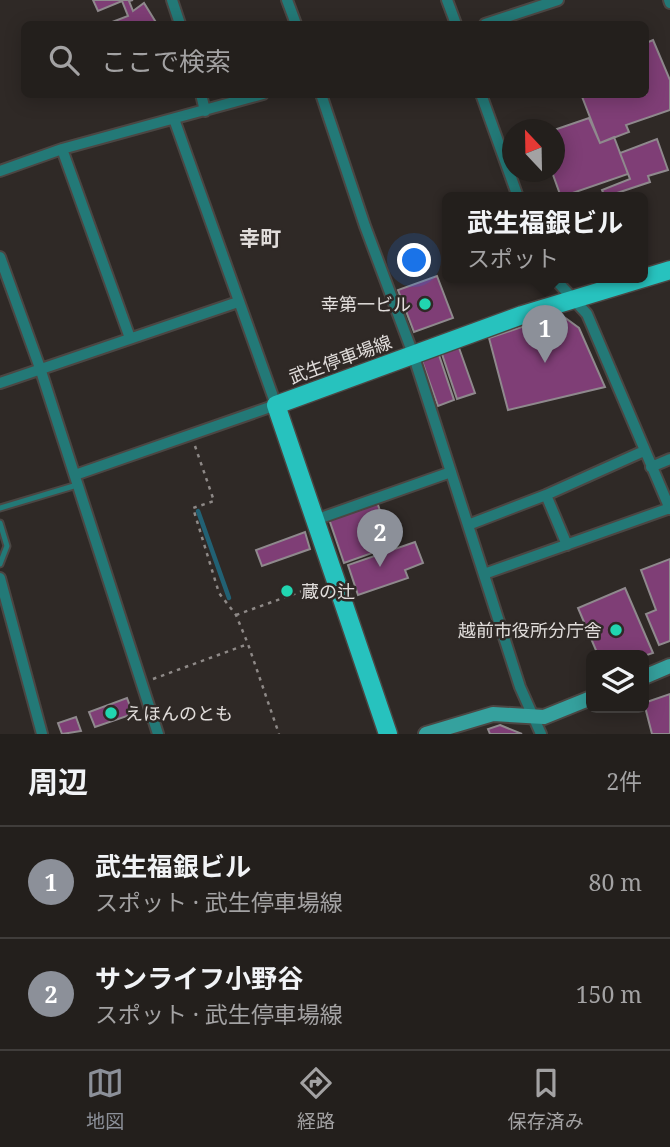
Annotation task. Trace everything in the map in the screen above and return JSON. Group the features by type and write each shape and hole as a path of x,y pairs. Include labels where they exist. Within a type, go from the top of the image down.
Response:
{"main road":[{"name":"武生停車場線","path":"648,277 670,270"},
{"name":"武生停車場線","path":"388,734 276,405 413,354 628,283"},
{"path":"649,675 670,666"},
{"path":"426,734 493,713 534,718 586,700"}],"street":[{"path":"172,0 179,21"},
{"path":"287,0 295,21"},
{"path":"447,0 455,21"},
{"path":"494,21 558,0"},
{"path":"202,98 205,111"},
{"path":"0,171 62,149 249,98"},
{"path":"322,98 365,226 413,354 520,687 541,734"},
{"path":"482,98 516,192"},
{"path":"76,480 276,405 174,119"},
{"path":"62,149 130,338"},
{"path":"0,257 40,368 159,734"},
{"path":"484,574 670,508 587,314 558,283"},
{"path":"0,383 238,302"},
{"path":"468,525 546,495 644,451"},
{"path":"651,467 670,458"},
{"path":"315,520 451,472"},
{"path":"546,495 567,544"},
{"path":"0,579 42,734"}],"lane":[{"path":"0,508 76,480"},
{"path":"0,523 8,546 0,564"}],"path":[{"path":"195,446 214,501 193,508 219,593 236,615 279,734"},
{"path":"236,615 322,584"},
{"path":"153,680 248,644"}],"building":[{"path":"93,0 133,0 129,1 133,11 144,3 155,21 115,21 128,16 122,1 98,11"},
{"path":"653,40 670,80 670,110 626,125 629,132 600,143 583,98 649,98 649,42"},
{"path":"589,118 600,143 614,137 628,174 576,192 559,192 556,182 565,182 565,126"},
{"path":"657,139 668,170 648,176 650,182 620,192 603,192 602,190 630,179 620,153"},
{"name":"幸第一ビル","path":"437,276 453,318 414,332 398,290"},
{"path":"560,314 579,328 605,387 508,410 489,338"},
{"path":"458,345 475,393 457,399 441,351"},
{"path":"438,352 454,400 438,406 421,358"},
{"path":"377,502 392,546 344,563 329,519"},
{"path":"305,532 310,549 262,566 256,550"},
{"path":"415,542 423,563 405,570 408,578 358,595 348,565"},
{"path":"670,559 670,641 659,645 646,614 656,610 641,570"},
{"name":"越前市役所分庁舎","path":"625,588 653,653 649,654 649,650 596,650 578,608"},
{"path":"670,694 670,734 652,734 647,713 649,713 649,701"},
{"name":"えほんのとも","path":"127,698 133,714 95,727 89,712"},
{"path":"76,717 81,731 62,734 58,723"},
{"path":"500,725 522,734 490,734 488,729"}],"waterway":[{"path":"198,511 229,598"}],"place":[{"name":"幸第一ビル","path":"425,304"},
{"name":"武生福銀ビル","path":"545,363"},
{"name":"サンライフ小野谷","path":"380,567"},
{"name":"蔵の辻","path":"287,591"},
{"name":"越前市役所分庁舎","path":"616,630"},
{"name":"えほんのとも","path":"111,713"}],"district":[{"name":"幸町","path":"260,238"}]}
